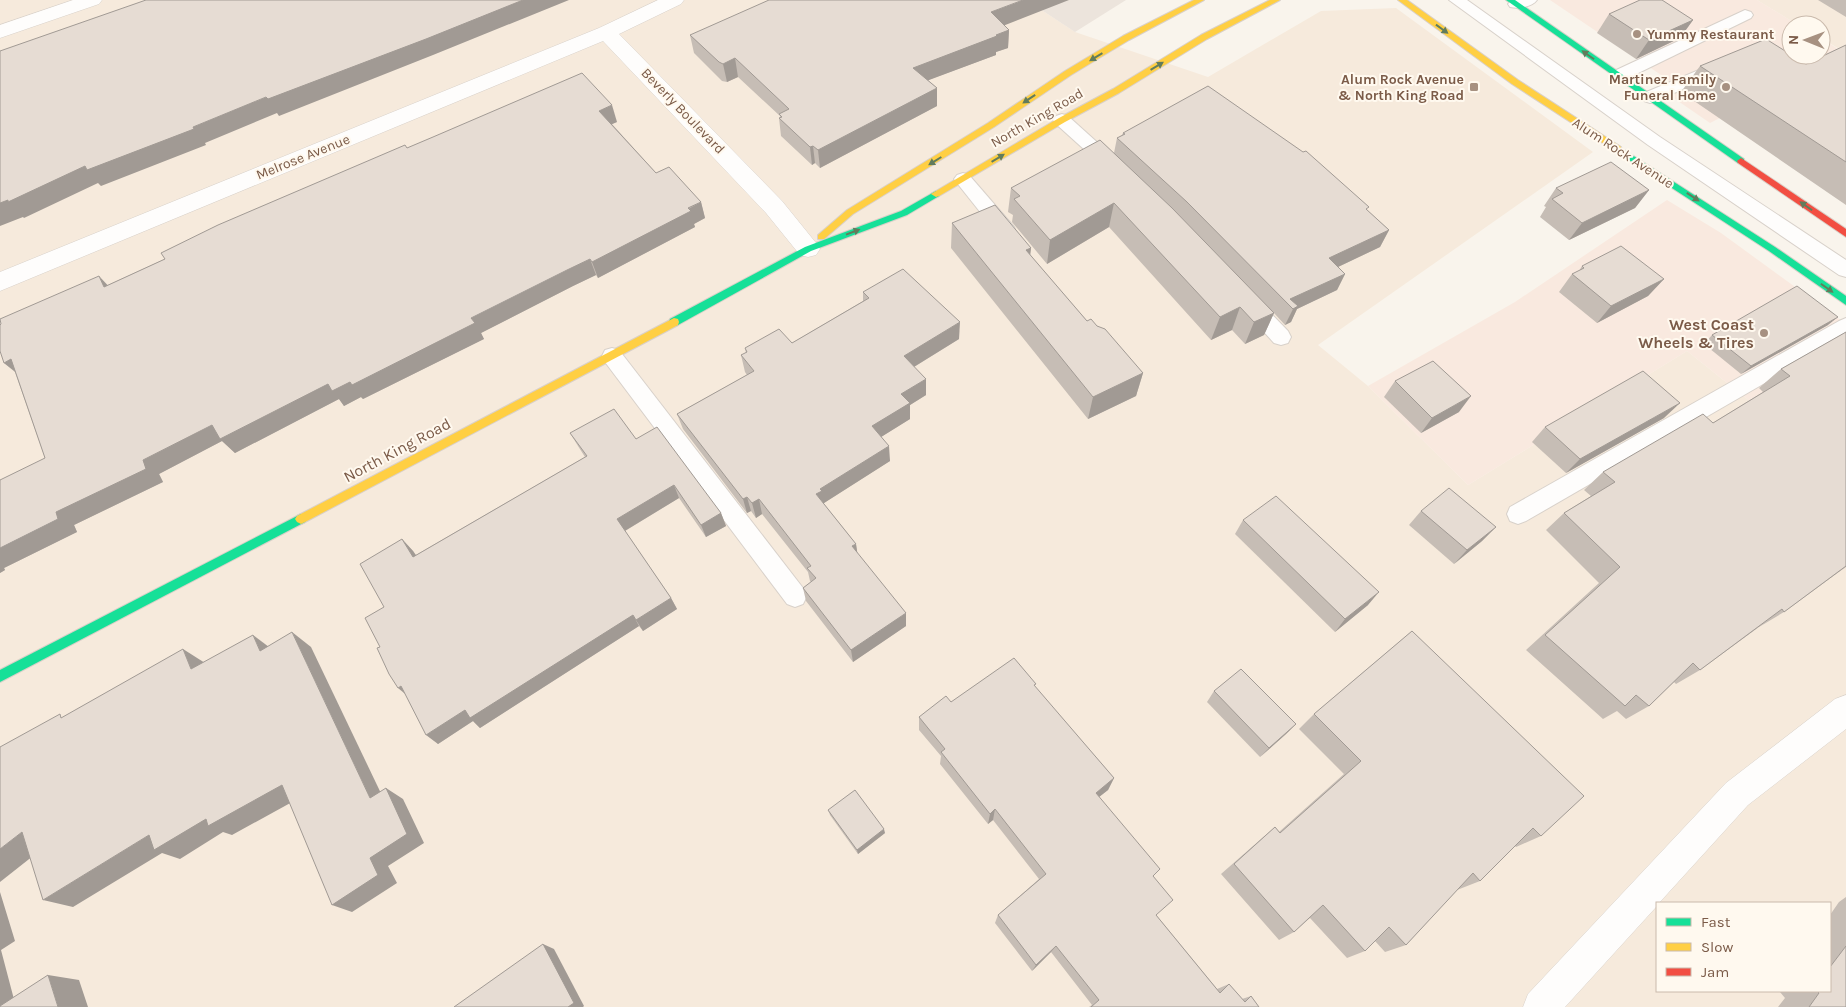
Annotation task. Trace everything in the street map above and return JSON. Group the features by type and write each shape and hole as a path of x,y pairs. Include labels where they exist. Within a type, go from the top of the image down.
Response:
{"main road":[{"name":"North King Road","path":"808,249 850,212 991,126 1068,74 1126,38 1200,0"},
{"name":"North King Road","path":"0,676 612,356 808,249 904,213 1062,120 1116,91 1204,37 1276,0"},
{"name":"Alum Rock Avenue","path":"1402,0 1515,82 1772,249 1846,301"},
{"path":"1518,2 1618,76 1846,234"}],"street":[{"path":"0,32 92,0"},
{"path":"606,32 674,0"},
{"name":"Beverly Boulevard","path":"606,32 774,207 808,249"},
{"name":"Melrose Avenue","path":"0,282 606,32"},
{"path":"1541,1007 1738,794 1846,710"}],"lane":[{"name":"Alum Rock Avenue","path":"1458,0 1654,141 1846,270"},
{"path":"1618,76 1745,15"},
{"path":"1650,97 1736,59"},
{"path":"1062,120 1124,176"},
{"path":"962,179 1018,244"},
{"path":"1234,288 1281,337"},
{"path":"1518,514 1846,326"},
{"path":"612,356 795,596"}],"shaded area":[{"path":"0,0 1022,0 1034,5 1075,32 1208,77 1321,11 1396,8 1593,152 1318,345 1368,386 1468,485 1687,351 1805,445 1846,421 1846,1007 0,1007"},
{"path":"1022,0 1126,0 1075,32 1034,5"},
{"path":"1550,0 1757,0 1782,15 1781,65 1824,65 1710,123 1662,90 1670,81"},
{"path":"1757,0 1846,0 1846,53 1831,44 1831,15 1782,15"},
{"path":"1831,44 1846,54 1831,62"},
{"path":"1667,200 1721,233 1846,324 1805,445 1687,351 1468,485 1368,386 1515,302"}],"building":[{"path":"146,0 523,0 268,99 266,97 193,127 194,129 87,170 85,166 8,202 8,200 0,203 0,51"},
{"path":"769,0 1023,0 991,12 1009,30 913,68 937,88 818,150 813,146 810,147 779,118 782,117 779,114 789,109 735,58 723,64 719,62 690,35"},
{"path":"1640,0 1662,0 1693,20 1649,40 1609,14"},
{"path":"1766,39 1781,48 1781,65 1831,65 1831,52 1846,45 1846,162 1700,66"},
{"path":"582,73 612,105 599,111 656,173 669,167 701,202 688,208 691,211 592,262 590,259 471,318 475,323 352,385 350,382 332,391 328,384 220,439 212,425 143,460 146,469 56,512 58,519 0,548 0,480 45,458 11,359 4,363 0,351 0,319 99,276 104,287 165,259 161,253 218,225 405,145 407,148"},
{"path":"1208,86 1303,152 1306,151 1369,207 1366,209 1389,230 1329,258 1345,274 1290,299 1298,306 1293,309 1187,202 1117,138"},
{"path":"1100,140 1172,208 1274,313 1254,322 1240,307 1220,317 1114,203 1050,240 1014,199 1020,196 1011,188"},
{"path":"1611,162 1649,190 1582,223 1552,199 1563,193 1556,188"},
{"path":"995,205 1031,248 1026,250 1087,321 1091,319 1097,326 1105,329 1143,373 1093,397 952,223"},
{"path":"1621,246 1664,279 1611,306 1572,274 1584,268 1582,266"},
{"path":"903,269 960,322 904,356 926,379 901,394 910,403 872,426 889,446 820,489 822,491 816,494 856,544 852,546 906,613 851,650 803,588 816,578 807,568 811,566 759,499 752,503 747,497 743,499 677,414 754,371 741,355 747,352 745,348 779,329 792,343 869,298 863,292"},
{"name":"West Coast Wheels & Tires","path":"1797,286 1838,317 1751,366 1712,335"},
{"path":"1846,332 1846,566 1784,612 1782,609 1700,670 1693,663 1649,706 1636,695 1625,706 1545,635 1620,567 1564,513 1615,482 1603,472 1703,414 1713,423 1790,376 1781,369"},
{"path":"1433,361 1471,396 1432,418 1395,381"},
{"path":"1643,371 1680,403 1580,459 1545,427"},
{"path":"614,409 636,439 657,427 721,513 701,525 674,485 617,519 671,598 636,620 633,615 470,718 465,710 426,735 401,686 398,688 389,674 377,648 380,647 365,618 384,607 360,564 402,539 413,557 587,456 570,433"},
{"path":"1449,488 1496,527 1467,550 1421,511"},
{"path":"1276,496 1379,592 1345,619 1243,520"},
{"path":"1412,631 1584,796 1541,836 1533,828 1480,881 1473,873 1406,945 1389,927 1365,951 1323,905 1294,932 1234,864 1275,827 1280,833 1361,761 1314,714"},
{"path":"292,632 370,798 386,788 407,834 370,858 378,875 332,905 282,785 208,826 206,819 154,850 149,835 43,900 22,832 0,849 0,747 60,714 61,718 183,649 191,669 253,635 260,651"},
{"path":"1014,658 1036,684 1034,685 1114,778 1096,793 1160,869 1153,876 1173,900 1156,915 1220,993 1229,984 1245,1002 1251,996 1259,1007 1091,1007 1099,1000 1056,946 1036,965 998,915 1046,874 995,809 990,814 941,752 945,749 919,717 946,696 951,702"},
{"path":"1241,669 1296,724 1269,748 1214,691"},
{"path":"855,790 884,829 857,850 828,810"},
{"path":"543,944 574,1003 568,1007 454,1007"},
{"path":"1846,946 1846,1007 1809,1007 1818,992 1831,992 1831,966"},
{"path":"48,975 58,1007 0,1007 0,1006"}],"traffic: fast":[{"path":"1510,0 1741,161"},
{"path":"1618,149 1772,249 1846,301"},
{"path":"674,322 808,249 904,213 936,194"},
{"path":"0,676 301,519"}],"traffic: slow":[{"path":"821,237 850,212 991,125 1068,73 1126,38 1200,0"},
{"path":"936,194 1062,120 1116,91 1204,37 1276,0"},
{"path":"1402,0 1515,82 1618,149"},
{"path":"301,519 674,322"}],"traffic: jam":[{"path":"1741,161 1846,234"}],"place":[{"name":"Yummy Restaurant","path":"1637,34"},
{"name":"Alum Rock Avenue & North King Road","path":"1474,87"},
{"name":"Martinez Family Funeral Home","path":"1726,87"},
{"name":"West Coast Wheels & Tires","path":"1764,333"}]}
